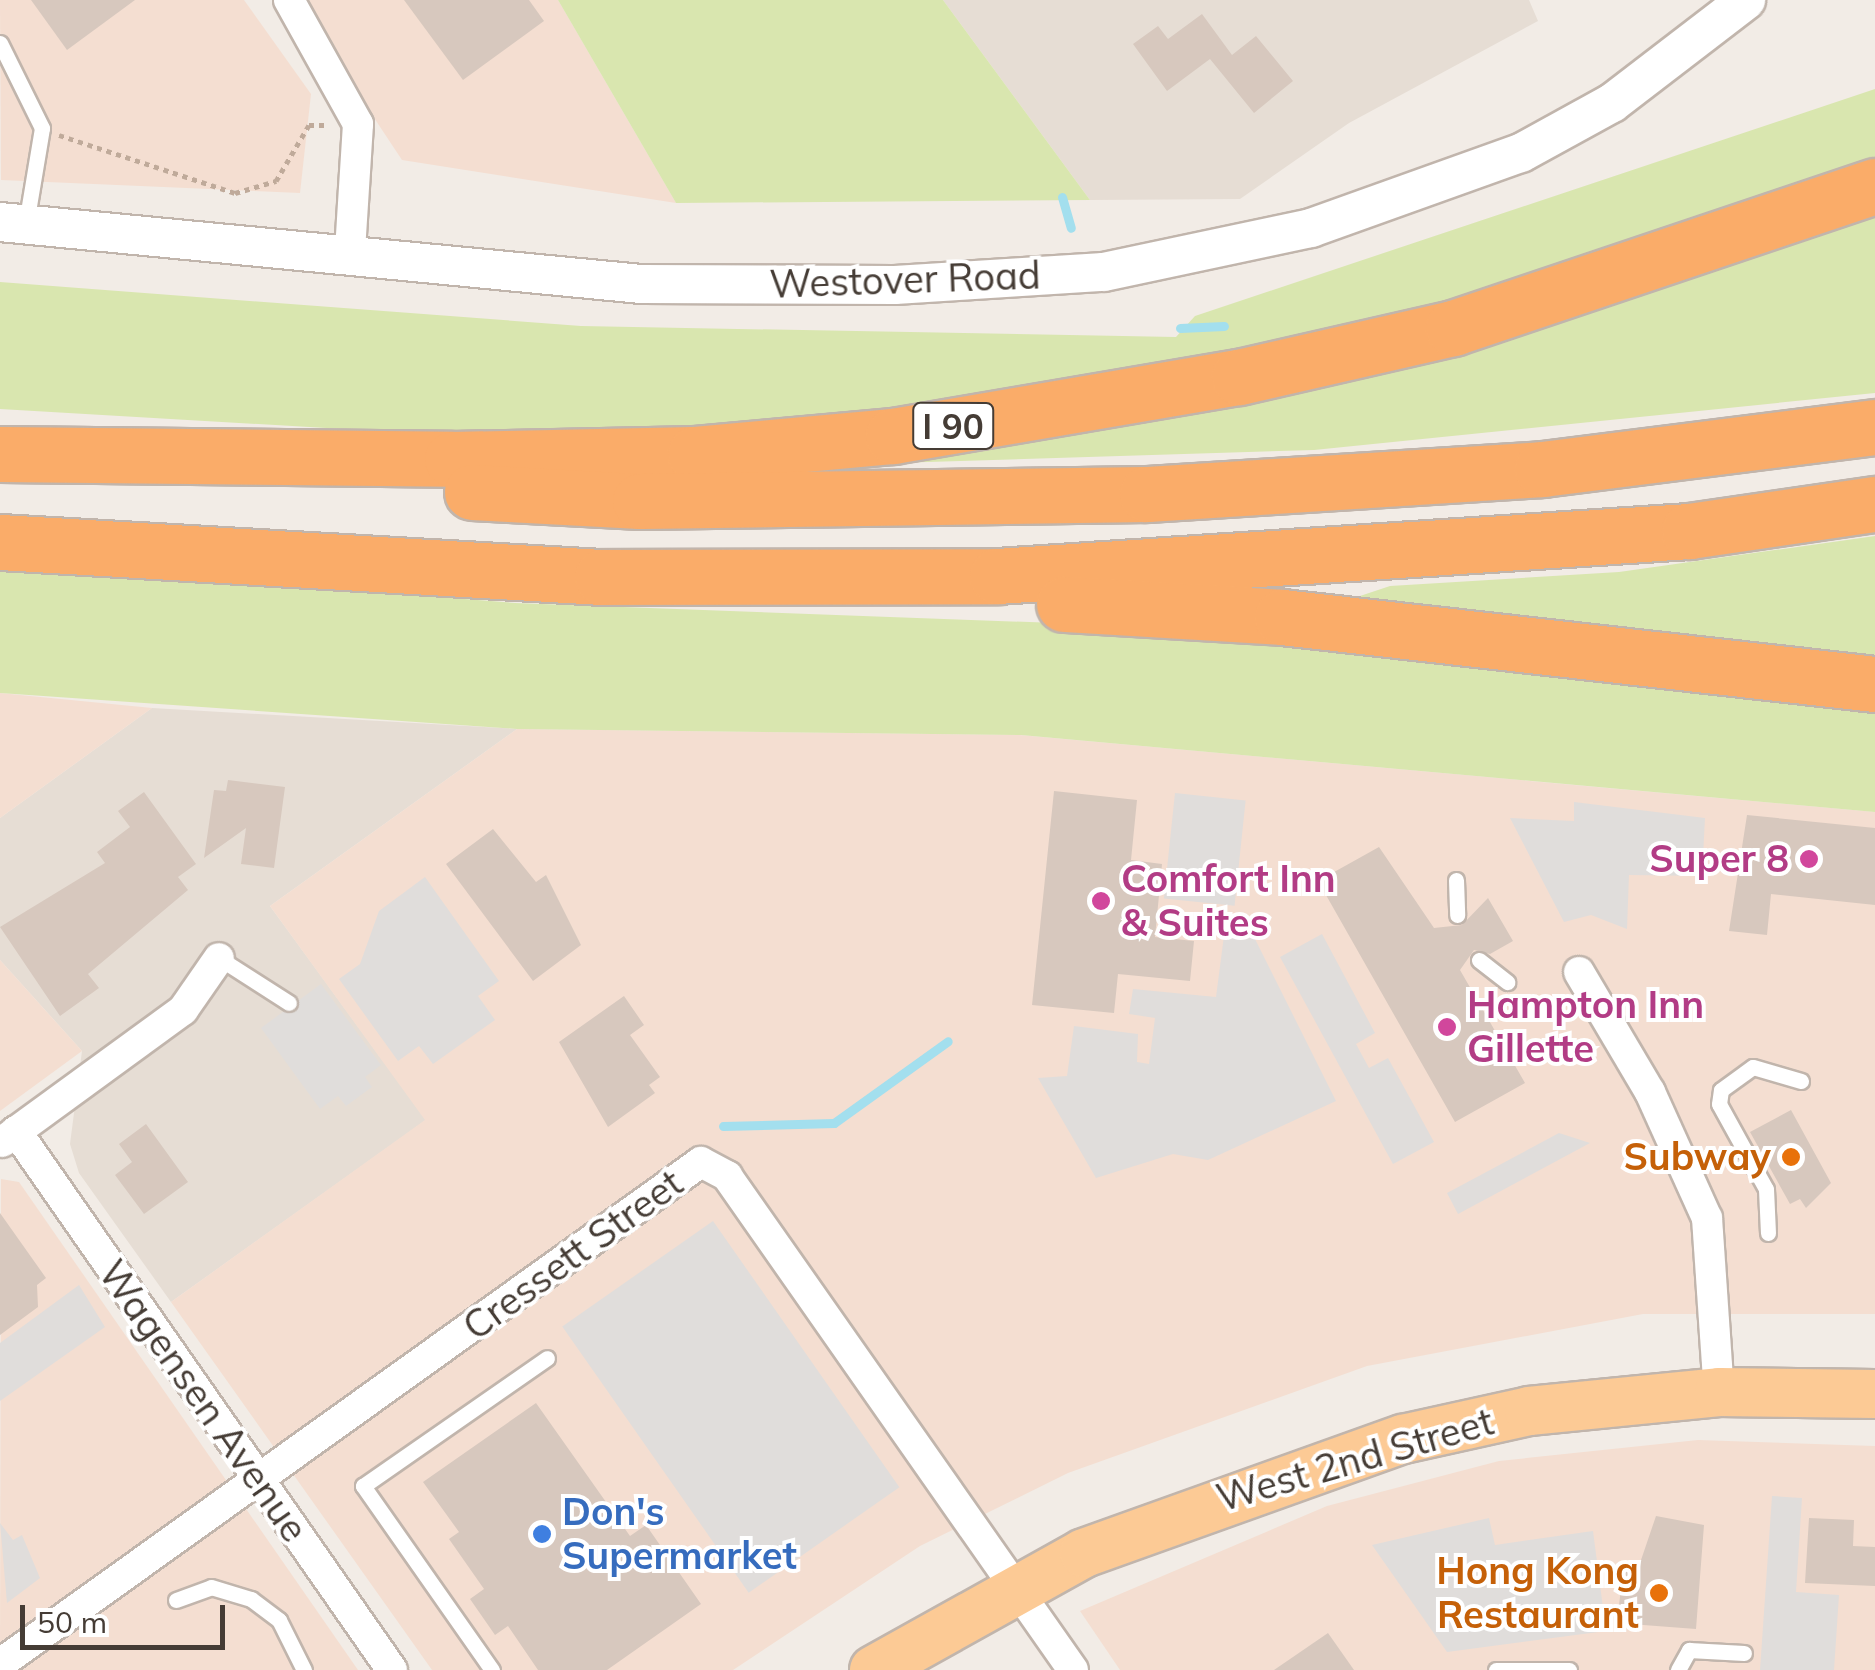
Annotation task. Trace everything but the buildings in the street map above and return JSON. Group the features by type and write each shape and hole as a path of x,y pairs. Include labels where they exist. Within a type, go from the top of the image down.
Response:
{"highway":[{"name":"I 90","path":"0,457 696,454 893,436 1238,377 1453,328 1875,186"},
{"name":"I 90","path":"0,457 640,501 1147,494 1542,469 1875,427"},
{"path":"602,576 1260,565 1689,530 1875,504"},
{"path":"0,542 1282,617 1875,684"}],"main road":[{"name":"West 2nd Street","path":"874,1670 1014,1587 1175,1514 1403,1439 1529,1411 1719,1392 1875,1394"}],"street":[{"path":"288,0 358,124 350,252"},
{"name":"Westover Road","path":"13,223 350,252 642,284 894,285 1104,272 1310,228 1521,153 1612,102 1746,0"},
{"path":"8,1137 184,1010 218,958"},
{"path":"1579,972 1650,1092 1706,1218 1719,1392"},
{"name":"Wagensen Avenue","path":"8,1137 392,1670"},
{"name":"Cressett Street","path":"254,1476 701,1162 727,1176 1014,1587"},
{"path":"0,1664 254,1476"},
{"path":"1014,1587 1072,1670"}],"lane":[{"path":"0,43 42,128 13,223"},
{"path":"1456,880 1457,915"},
{"path":"218,958 289,1003"},
{"path":"1479,960 1507,982"},
{"path":"1768,1233 1766,1189 1719,1104 1721,1090 1753,1067 1802,1081"},
{"path":"492,1670 362,1486 547,1358"},
{"path":"176,1600 211,1587 251,1599 278,1620 304,1670"},
{"path":"1678,1670 1689,1650 1744,1653"},
{"path":"1496,1670 1569,1670"}],"path":[{"path":"42,128 235,193 276,181 309,125 358,124"}],"shaded area":[{"path":"0,0 244,0 311,94 300,193 1,180"},
{"path":"296,0 558,0 676,203 402,160"},
{"path":"943,0 1529,0 1538,21 1349,123 1240,199 1090,200"},
{"path":"0,693 152,708 0,818"},
{"path":"152,708 517,729 270,906 426,1120 171,1302 79,1173 70,1144 82,1051 0,960 0,818"},
{"path":"517,729 1020,735 1875,812 1875,1314 1643,1314 1367,1366 1068,1473 920,1546 733,1670 432,1670 171,1302 425,1120 270,906"},
{"path":"1175,793 1246,800 1235,906 1164,898"},
{"path":"1574,802 1705,818 1702,876 1629,875 1627,929 1591,915 1564,922 1510,818 1574,821"},
{"path":"425,877 499,981 478,996 495,1020 433,1064 419,1046 398,1061 339,979 360,964 379,911"},
{"path":"1225,928 1250,929 1336,1101 1208,1160 1173,1154 1096,1178 1038,1078 1067,1076 1074,1026 1138,1034 1137,1062 1149,1064 1155,1018 1129,1014 1133,989 1216,997"},
{"path":"1322,934 1375,1033 1356,1044 1369,1068 1388,1058 1434,1142 1393,1164 1280,957"},
{"path":"0,960 82,1051 0,1111"},
{"path":"321,984 381,1065 365,1077 372,1087 346,1106 338,1096 320,1109 261,1028"},
{"path":"1559,1133 1590,1143 1458,1214 1447,1193"},
{"path":"1,1179 19,1182 358,1670 0,1670"},
{"path":"713,1221 899,1487 749,1593 562,1327"},
{"path":"79,1285 105,1327 0,1401 0,1343"},
{"path":"1698,1440 1875,1446 1875,1670 1120,1670 1080,1611 1327,1506 1499,1461"},
{"path":"1772,1496 1802,1498 1796,1592 1839,1595 1834,1670 1760,1670"},
{"path":"1489,1518 1495,1545 1593,1531 1606,1631 1447,1652 1372,1545"},
{"path":"0,1523 13,1540 22,1535 40,1578 7,1603"}],"green space":[{"path":"558,0 943,0 1090,200 676,203"},
{"path":"1875,89 1875,165 1461,309 1175,374 726,429 480,437 0,409 0,282 581,326 1176,337 1195,316"},
{"path":"1875,204 1875,393 1314,450 862,464"},
{"path":"1875,536 1875,668 1351,599 1390,586 1619,572"},
{"path":"0,563 515,603 1269,631 1875,703 1875,812 1021,735 517,729 0,693"}],"waterway":[{"path":"1062,197 1071,228"},
{"path":"1180,328 1224,326"},
{"path":"723,1126 834,1123 948,1041"}],"place":[{"name":"Super 8","path":"1809,859"},
{"name":"Comfort Inn & Suites","path":"1101,901"},
{"name":"Hampton Inn Gillette","path":"1447,1027"},
{"name":"Subway","path":"1791,1157"},
{"name":"Don's Supermarket","path":"542,1534"},
{"name":"Hong Kong Restaurant","path":"1659,1593"}]}
